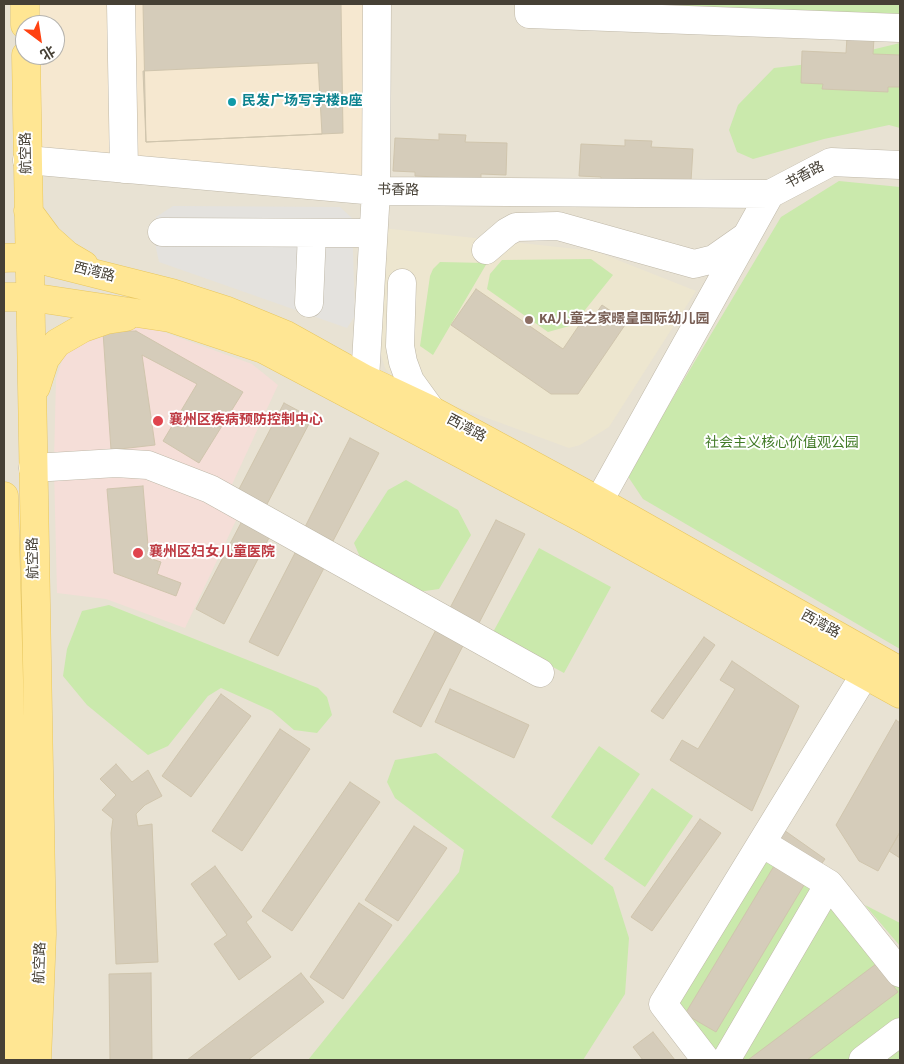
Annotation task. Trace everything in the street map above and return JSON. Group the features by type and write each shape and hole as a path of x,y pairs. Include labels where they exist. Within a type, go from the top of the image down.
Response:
{"main road":[{"name":"航空路","path":"26,65 28,211 16,257 17,297 31,403 33,468 42,934 37,1060"},
{"path":"28,211 48,238 67,255 103,275"},
{"name":"西湾路","path":"16,257 103,275 172,293 225,310 286,335 368,380 431,410 599,501 900,671"},
{"name":"西湾路","path":"17,297 170,318 264,348 582,518 900,694"},
{"path":"31,403 45,359 57,343 83,328 106,320 144,314"},
{"name":"航空路","path":"4,496 6,704 16,937 12,1060"}],"street":[{"path":"121,4 124,169"},
{"path":"368,380 376,191 377,4"},
{"path":"530,4 530,14 900,28"},
{"name":"书香路","path":"27,160 376,191 770,194 831,162 900,165"},
{"name":"书香路","path":"599,501 770,194"},
{"path":"486,250 506,232 516,227 558,226 694,264 714,259 747,236"},
{"path":"162,232 373,233"},
{"path":"309,303 312,233"},
{"path":"694,264 703,277 710,294 708,306"},
{"path":"402,283 400,346 403,362 410,381 431,410"},
{"path":"368,380 383,372 396,358 400,346"},
{"path":"33,468 116,463 148,465 210,489 540,673"},
{"path":"706,1060 663,1004 864,674"},
{"path":"762,843 829,884 900,973"},
{"path":"726,1060 829,884"},
{"path":"863,1060 900,1032"}],"shaded area":[{"path":"4,4 900,4 900,1060 4,1060"},
{"path":"25,4 377,4 376,191 27,160 26,65 65,65 65,15 25,15"},
{"path":"173,206 340,207 352,218 355,316 347,328 159,262 153,234 156,217"},
{"name":"KA儿童之家暻皇国际幼儿园","path":"382,228 595,251 696,291 609,427 580,445 569,448 397,385 385,368 379,348"},
{"name":"襄州区疾病预防控制中心","path":"144,325 252,364 278,385 229,491 54,461 56,379 65,351 102,326"},
{"name":"襄州区妇女儿童医院","path":"54,469 152,472 240,512 185,628 106,599 57,593"}],"green space":[{"path":"529,4 900,4 900,28"},
{"path":"900,43 900,128 889,125 824,139 753,159 737,152 729,130 738,105 774,68 817,63"},
{"name":"社会主义核心价值观公园","path":"839,181 900,187 900,649 643,499 627,475 781,217"},
{"path":"591,259 613,275 573,325 548,332 487,289 490,274 502,260"},
{"path":"440,262 487,263 433,355 420,346 430,276 433,269"},
{"path":"406,480 458,510 471,535 439,589 418,592 360,557 354,543 388,490"},
{"path":"539,548 611,587 564,673 492,634"},
{"path":"109,605 318,688 327,697 332,715 317,733 294,730 272,711 221,688 208,696 168,746 148,755 87,705 63,676 67,649 82,611"},
{"path":"599,746 640,774 592,845 551,817"},
{"path":"436,753 613,887 629,938 625,994 583,1060 308,1060 459,872 464,850 395,798 387,782 395,760"},
{"path":"652,788 693,816 645,887 604,859"},
{"path":"766,855 834,905 900,988 900,1060 713,1060 676,999"},
{"path":"865,905 900,923 900,946"}],"building":[{"path":"143,4 341,4 343,133 146,142"},
{"path":"847,37 874,38 873,54 900,55 900,87 888,87 888,92 822,89 823,84 801,83 802,51 846,53"},
{"name":"民发广场写字楼B座","path":"318,63 322,134 146,142 143,71"},
{"path":"439,134 466,135 465,142 507,143 506,175 481,174 481,179 415,176 415,172 393,171 395,138 439,140"},
{"path":"625,140 652,141 651,147 693,149 691,181 601,182 601,177 579,176 581,144 625,146"},
{"path":"476,289 563,349 586,315 592,319 602,305 627,322 578,394 551,394 451,325"},
{"path":"136,331 243,392 199,463 163,441 197,384 142,355 155,445 111,450 103,332"},
{"path":"284,403 312,418 266,506 238,491"},
{"path":"350,438 379,453 333,541 305,527"},
{"path":"143,486 149,558 161,562 157,574 181,583 176,596 114,573 107,489"},
{"path":"496,520 525,534 479,623 450,608"},
{"path":"242,521 270,536 224,624 196,609"},
{"path":"295,553 324,568 278,656 249,642"},
{"path":"439,624 467,638 421,727 393,712"},
{"path":"704,637 715,645 663,719 651,711"},
{"path":"732,661 799,706 752,811 670,760 682,740 698,749 735,689 720,680"},
{"path":"450,689 529,725 514,758 435,722"},
{"path":"221,694 251,716 191,797 162,776"},
{"path":"896,720 900,723 900,832 878,871 859,861 836,825"},
{"path":"280,729 310,749 242,851 212,831"},
{"path":"116,764 132,782 148,770 162,796 145,805 136,814 138,826 152,824 158,962 116,964 111,833 113,819 102,810 116,795 100,779"},
{"path":"350,782 380,802 292,931 262,911"},
{"path":"700,819 721,833 652,931 631,917"},
{"path":"414,826 447,848 398,921 365,900"},
{"path":"781,828 825,859 817,870 773,839"},
{"path":"900,832 900,858 889,851"},
{"path":"777,861 807,880 716,1032 685,1014"},
{"path":"215,866 252,917 246,922 271,957 239,980 214,944 227,935 191,884"},
{"path":"359,903 392,925 343,999 310,977"},
{"path":"876,964 898,992 807,1060 748,1060"},
{"path":"151,973 152,1060 110,1060 109,974"},
{"path":"301,973 324,1002 248,1060 187,1060"},
{"path":"653,1032 675,1060 643,1060 633,1047"}],"place":[{"name":"民发广场写字楼B座","path":"232,102"},
{"name":"KA儿童之家暻皇国际幼儿园","path":"529,320"},
{"name":"襄州区疾病预防控制中心","path":"158,421"},
{"name":"襄州区妇女儿童医院","path":"138,553"}]}
